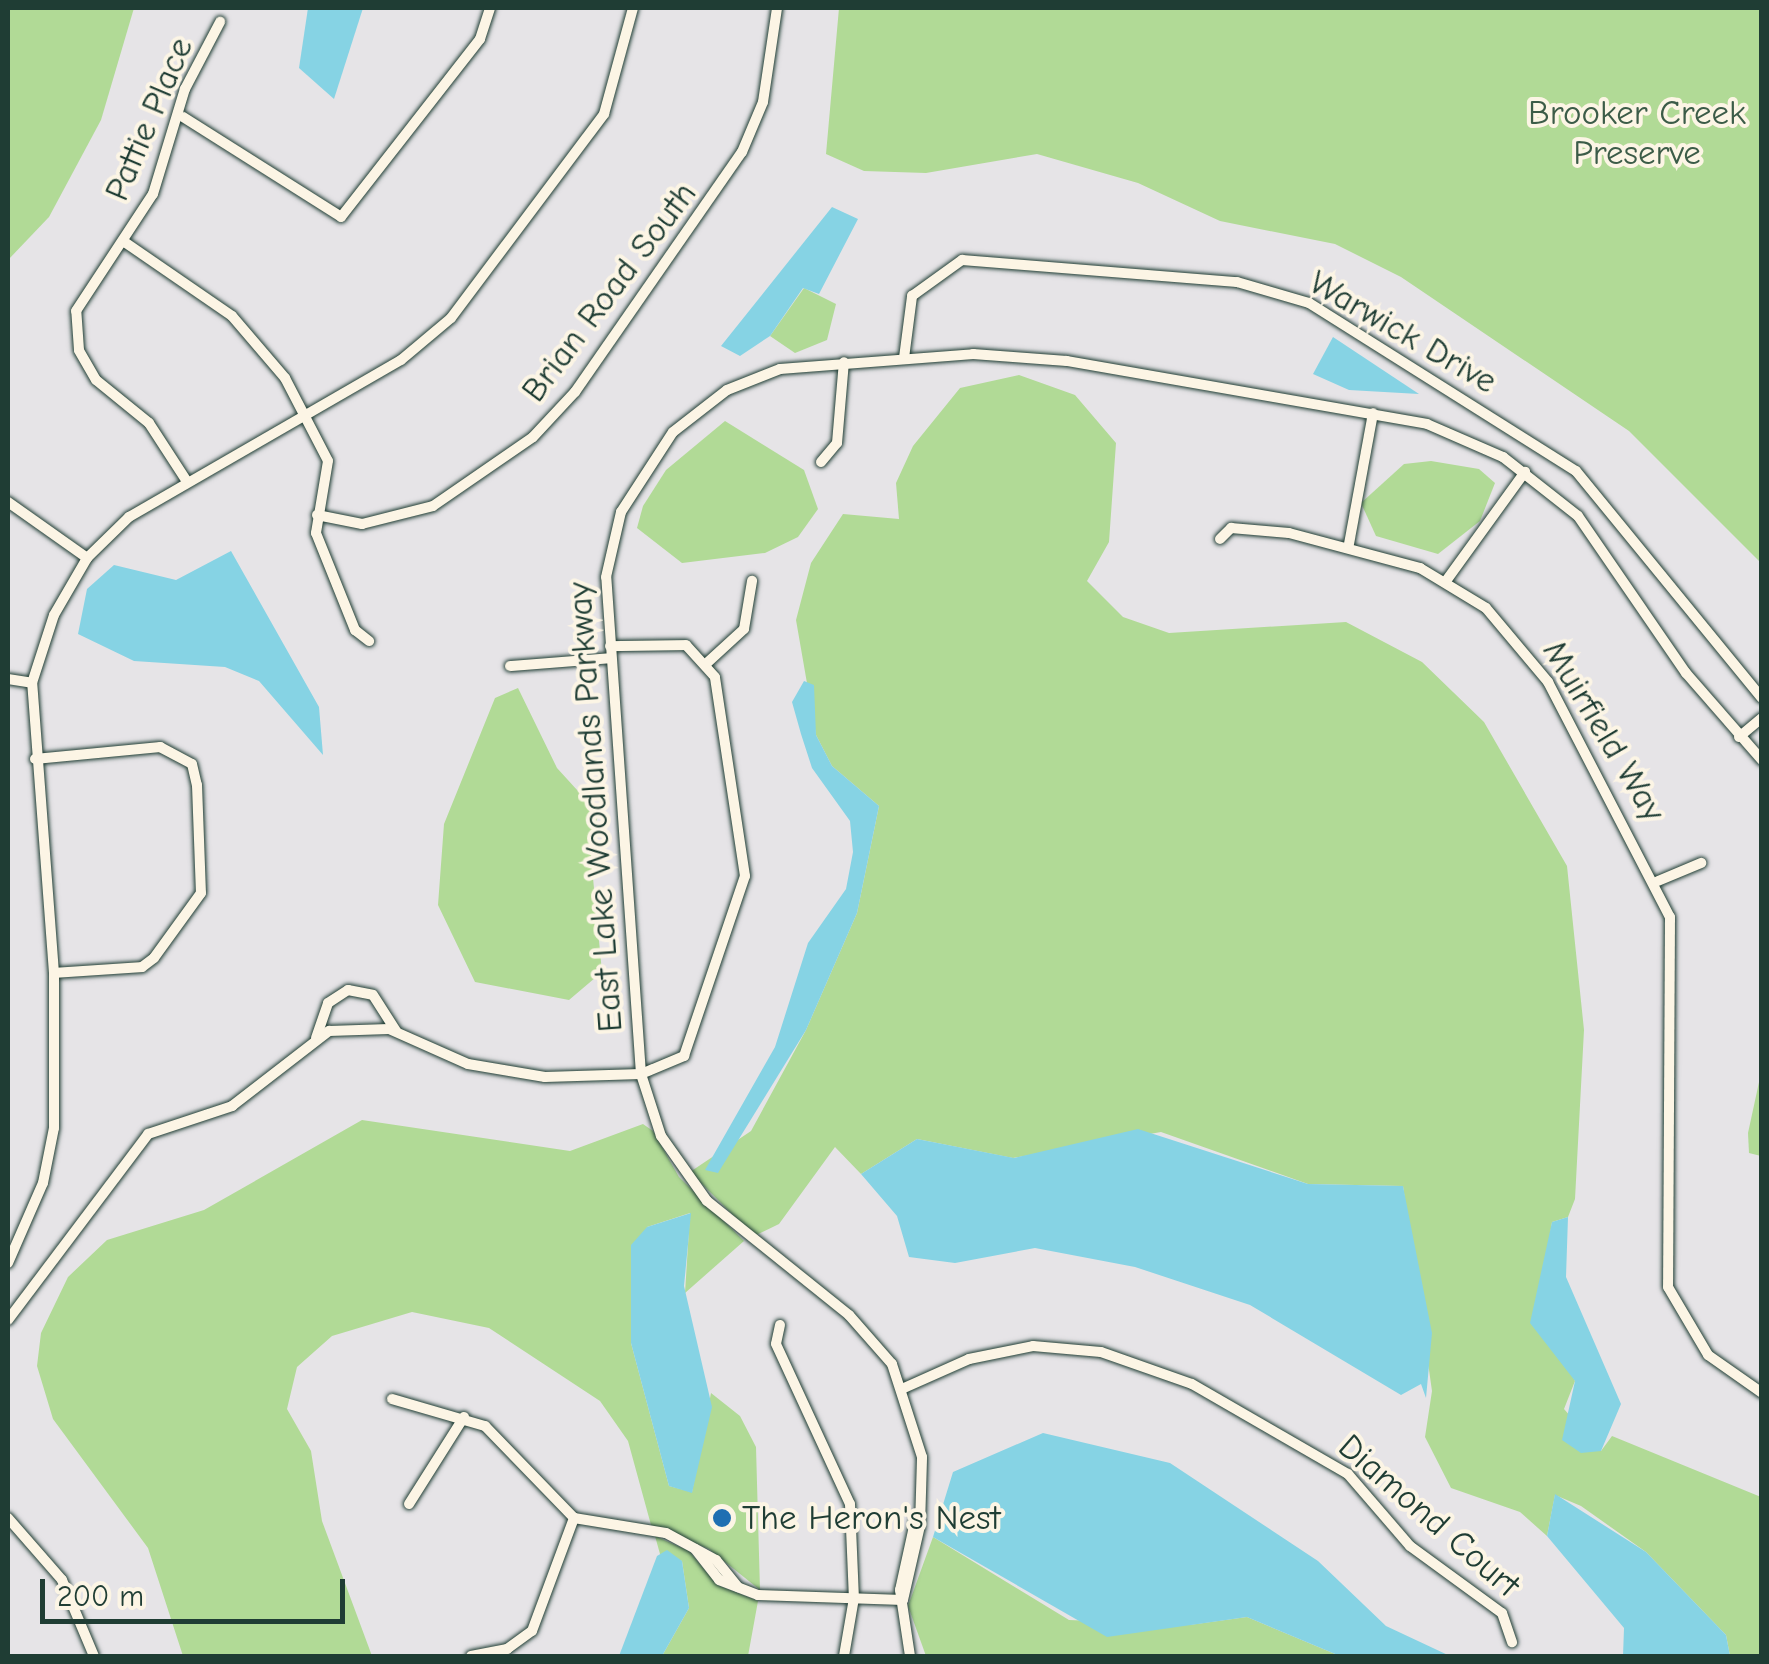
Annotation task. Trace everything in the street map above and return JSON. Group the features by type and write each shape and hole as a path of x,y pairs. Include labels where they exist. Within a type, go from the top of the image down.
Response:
{"street":[{"path":"183,117 341,217 480,39 490,8"},
{"path":"8,1263 43,1182 54,1128 54,973 32,683 87,558 186,480 304,414 451,318 604,114 633,8"},
{"name":"Brian Road South","path":"317,514 362,524 433,506 533,436 575,392 742,152 763,102 777,8"},
{"name":"Pattie Place","path":"186,480 149,423 96,380 80,350 84,291 123,241 183,117 185,90 220,22"},
{"path":"123,241 251,334 304,414 328,461 317,514 320,547 369,642"},
{"name":"Warwick Drive","path":"904,358 912,296 962,260 1237,282 1309,304 1576,471 1762,698"},
{"name":"East Lake Woodlands Parkway","path":"910,1656 903,1600 918,1512 921,1446 904,1388 861,1326 706,1201 661,1136 641,1074 610,652 613,538 656,452 726,390 780,369 904,358 1044,358 1426,424 1525,472 1586,525 1739,737 1762,760"},
{"path":"821,462 837,443 844,362"},
{"path":"1349,544 1372,413"},
{"path":"1446,581 1525,472"},
{"path":"8,502 87,558"},
{"name":"Muirfield Way","path":"1220,539 1241,527 1349,544 1446,581 1526,650 1658,881 1676,950 1664,1274 1708,1355 1762,1393"},
{"path":"708,662 744,629 752,581"},
{"path":"510,666 670,642 708,662"},
{"path":"8,1320 148,1134 232,1106 316,1038 350,1026 396,1032 484,1068 641,1074 675,1063 699,1033 745,876 708,662"},
{"path":"8,680 32,683"},
{"path":"1739,737 1762,718"},
{"path":"35,759 160,747 192,764 197,784 201,893 154,958 142,967 54,973"},
{"path":"1658,881 1701,862"},
{"path":"316,1038 328,1004 348,990 374,996 396,1032"},
{"path":"780,1325 776,1344 850,1504 854,1598 844,1656"},
{"name":"Diamond Court","path":"904,1388 969,1359 1034,1346 1102,1352 1192,1384 1348,1474 1410,1546 1502,1613 1512,1642"},
{"path":"392,1398 464,1418 512,1445 574,1518 666,1533 694,1549 738,1587 903,1600"},
{"path":"408,1504 464,1418"},
{"path":"8,1518 62,1580 94,1656"},
{"path":"470,1656 507,1649 532,1631 574,1518"}],"green space":[{"path":"8,8 134,8 101,120 49,217 8,260"},
{"name":"Brooker Creek Preserve","path":"839,8 1761,8 1761,563 1629,431 1401,277 1335,244 1220,221 1138,183 1037,154 926,173 864,171 826,154"},
{"path":"804,288 836,304 827,340 795,353 770,336"},
{"path":"1019,375 1075,395 1116,443 1109,542 1087,581 1123,617 1169,633 1346,622 1422,662 1484,722 1567,866 1584,1030 1575,1199 1568,1217 1552,1222 1538,1313 1575,1381 1564,1409 1601,1451 1612,1436 1761,1497 1761,1656 1730,1656 1726,1635 1646,1552 1581,1506 1555,1495 1547,1536 1520,1512 1451,1488 1425,1437 1432,1391 1403,1186 1308,1184 1161,1132 1013,1158 917,1139 861,1174 835,1147 779,1224 754,1236 690,1172 751,1131 806,1030 857,913 879,806 832,766 816,735 796,620 811,563 843,514 899,519 896,483 913,446 960,388"},
{"path":"725,421 804,470 818,509 798,537 765,553 682,563 637,528 643,506 666,470"},
{"path":"1431,461 1479,469 1495,483 1480,521 1438,554 1376,536 1361,503 1404,464"},
{"path":"518,688 557,768 598,813 591,857 602,972 569,1000 475,982 438,905 444,824 495,698"},
{"path":"1761,1073 1762,1156 1749,1153 1748,1133"},
{"path":"362,1120 570,1151 643,1124 653,1131 679,1177 744,1241 685,1293 690,1213 647,1227 631,1343 669,1486 692,1492 711,1393 740,1416 756,1447 760,1590 709,1549 651,1525 628,1441 600,1401 489,1328 412,1312 332,1336 297,1367 287,1409 311,1451 322,1521 372,1656 183,1656 148,1548 53,1419 37,1366 41,1333 68,1277 107,1240 204,1210"},
{"path":"655,1536 689,1551 717,1585 758,1601 748,1656 662,1656 689,1608 682,1561 660,1554"},
{"path":"933,1537 1069,1620 1189,1625 1247,1617 1340,1656 926,1656 908,1606"}],"water":[{"path":"308,8 363,8 334,99 299,68"},
{"path":"832,207 858,219 819,294 803,288 770,336 740,356 721,346"},
{"path":"1333,337 1419,394 1349,390 1313,374"},
{"path":"231,551 319,707 323,755 259,681 225,667 134,661 78,634 87,589 114,565 176,580"},
{"path":"804,681 814,685 816,735 832,766 879,806 857,913 806,1030 718,1173 705,1170 775,1047 808,943 846,889 853,852 850,821 812,768 801,734 792,702"},
{"path":"1138,1129 1308,1184 1403,1186 1432,1333 1426,1398 1421,1384 1401,1395 1250,1305 1135,1267 1035,1248 955,1263 909,1257 897,1216 861,1174 917,1139 1014,1158"},
{"path":"691,1213 684,1286 712,1407 692,1493 669,1486 631,1343 631,1245 647,1227"},
{"path":"1568,1217 1566,1277 1621,1404 1601,1451 1581,1453 1562,1440 1575,1381 1530,1323 1552,1222"},
{"path":"1043,1433 1170,1463 1318,1561 1386,1626 1450,1656 1340,1656 1247,1617 1107,1637 933,1537 953,1472"},
{"path":"1555,1494 1646,1552 1726,1635 1730,1656 1623,1656 1624,1628 1547,1536"},
{"path":"667,1550 682,1561 689,1608 662,1656 619,1656 657,1556"}],"place":[{"name":"The Heron's Nest","path":"722,1518"}]}
